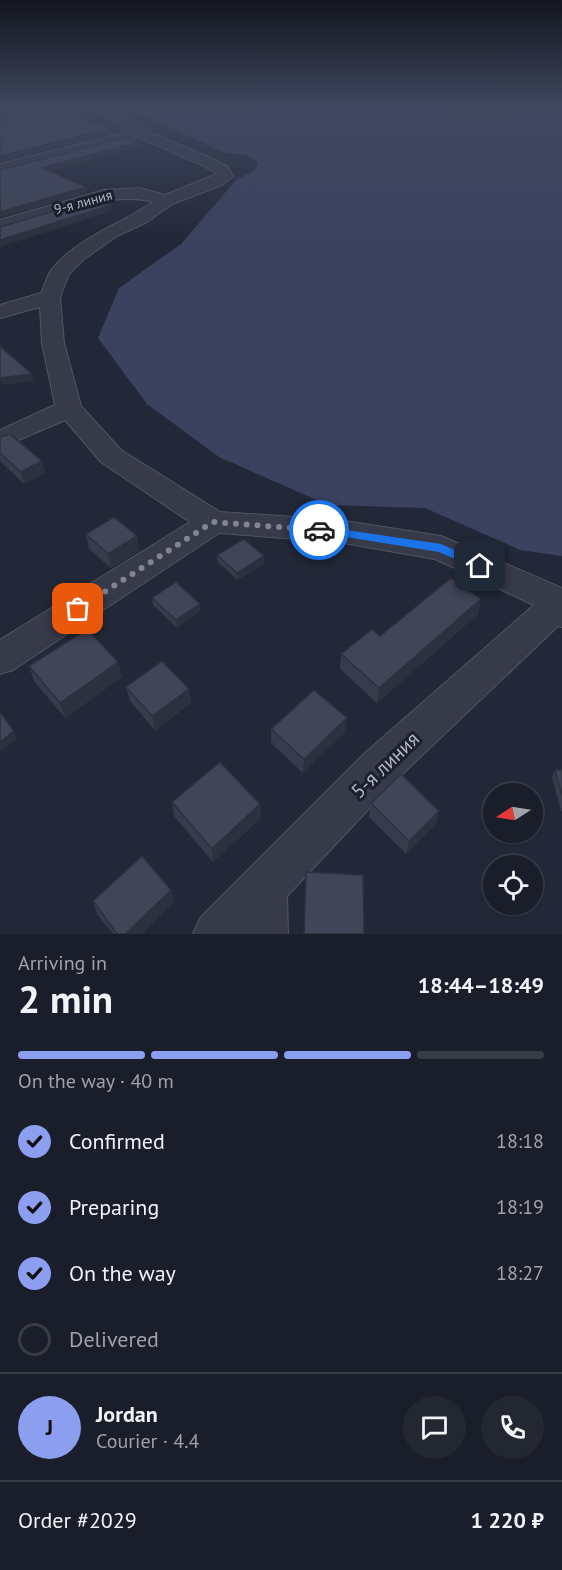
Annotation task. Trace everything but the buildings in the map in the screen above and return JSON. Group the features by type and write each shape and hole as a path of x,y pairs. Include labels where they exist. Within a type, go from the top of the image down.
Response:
{"street":[{"path":"0,169 69,152"},
{"path":"180,152 223,170 225,176 216,182 166,200 141,218 111,232 77,255 60,272 50,297 53,343 69,408 111,456 213,522 338,531 441,548 561,606"},
{"name":"9-я линия","path":"0,226 113,194 141,193 166,200"},
{"path":"0,312 50,297"},
{"path":"0,440 69,408"},
{"path":"0,659 213,522"},
{"name":"5-я линия","path":"218,934 263,912 380,767 541,621 561,606"}],"water":[{"path":"223,152 562,152 562,556 520,550 425,508 328,505 219,457 147,404 98,338 119,288 181,244 236,180 255,170 258,162 248,156"}],"way so far":[{"path":"78,609 213,522 319,530"}],"route":[{"path":"319,530 441,548 480,566"}]}
